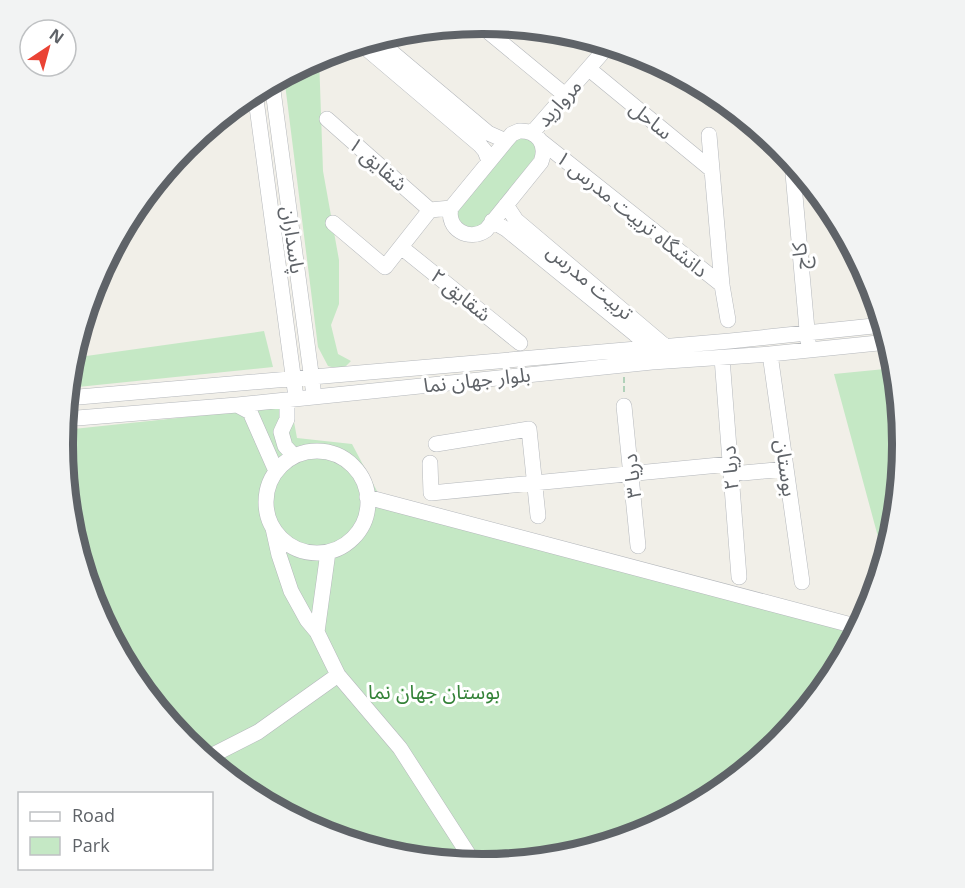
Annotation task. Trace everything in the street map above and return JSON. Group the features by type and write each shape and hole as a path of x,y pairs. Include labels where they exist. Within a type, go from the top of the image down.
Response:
{"street":[{"path":"491,34 564,95"},
{"path":"376,48 480,144 489,161"},
{"path":"377,48 488,133 506,141"},
{"name":"مروارید","path":"537,137 564,95 603,53"},
{"name":"ساحل","path":"589,69 712,170"},
{"name":"پاسداران","path":"273,92 314,397"},
{"name":"پاسداران","path":"256,103 293,380 287,419 281,432 285,446 294,456"},
{"name":"شقایق ۱","path":"327,119 430,210"},
{"path":"259,126 277,126"},
{"path":"519,131 537,137 544,155 541,162 481,234 469,236 463,234 454,226 449,214 451,208 512,134 519,131"},
{"path":"710,135 722,285 728,320"},
{"name":"۱ دانشگاه تربیت مدرس","path":"537,137 722,285"},
{"name":"کاج","path":"793,178 809,350"},
{"name":"تربیت مدرس","path":"506,205 516,220 659,354"},
{"path":"333,223 385,267 430,210 451,208"},
{"name":"تربیت مدرس","path":"492,221 506,229 659,354"},
{"name":"شقایق ۲","path":"401,247 520,343"},
{"name":"بلوار جهان نما","path":"76,397 311,378 659,354 874,326"},
{"name":"بلوار جهان نما","path":"74,418 237,405 623,365 659,354 722,358 879,343"},
{"name":"بوستان","path":"770,354 802,582"},
{"name":"دریا ۲","path":"722,358 739,577"},
{"path":"237,405 250,412 276,471"},
{"name":"دریا ۳","path":"624,406 638,546"},
{"path":"436,444 529,429 538,516"},
{"path":"273,528 283,540 297,549 312,553 328,552 342,546 362,526 367,512 368,497 357,471 335,454 314,452 294,456 276,471 269,484 266,499 267,514 291,591 307,620 317,632 338,675 400,747 468,853"},
{"path":"430,463 431,493 730,464"},
{"path":"743,473 786,470"},
{"path":"368,497 850,625"},
{"path":"317,632 328,552"},
{"path":"215,754 258,732 338,675"}],"path":[{"path":"623,365 624,406"}],"green space":[{"path":"319,69 323,171 339,260 339,304 331,325 338,354 351,361 342,370 328,366 318,347 285,85"},
{"path":"520,137 531,139 536,148 535,157 481,226 470,229 460,222 456,210 509,146"},
{"path":"264,331 273,367 78,387 83,356"},
{"path":"885,369 892,444 888,497 880,543 834,374"},
{"name":"بوستان جهان نما","path":"291,406 297,438 352,444 386,508 849,627 823,672 772,734 732,769 687,799 664,811 588,840 509,853 456,853 377,840 301,811 278,799 233,769 193,734 142,672 104,601 87,550 74,471 74,429"}]}
